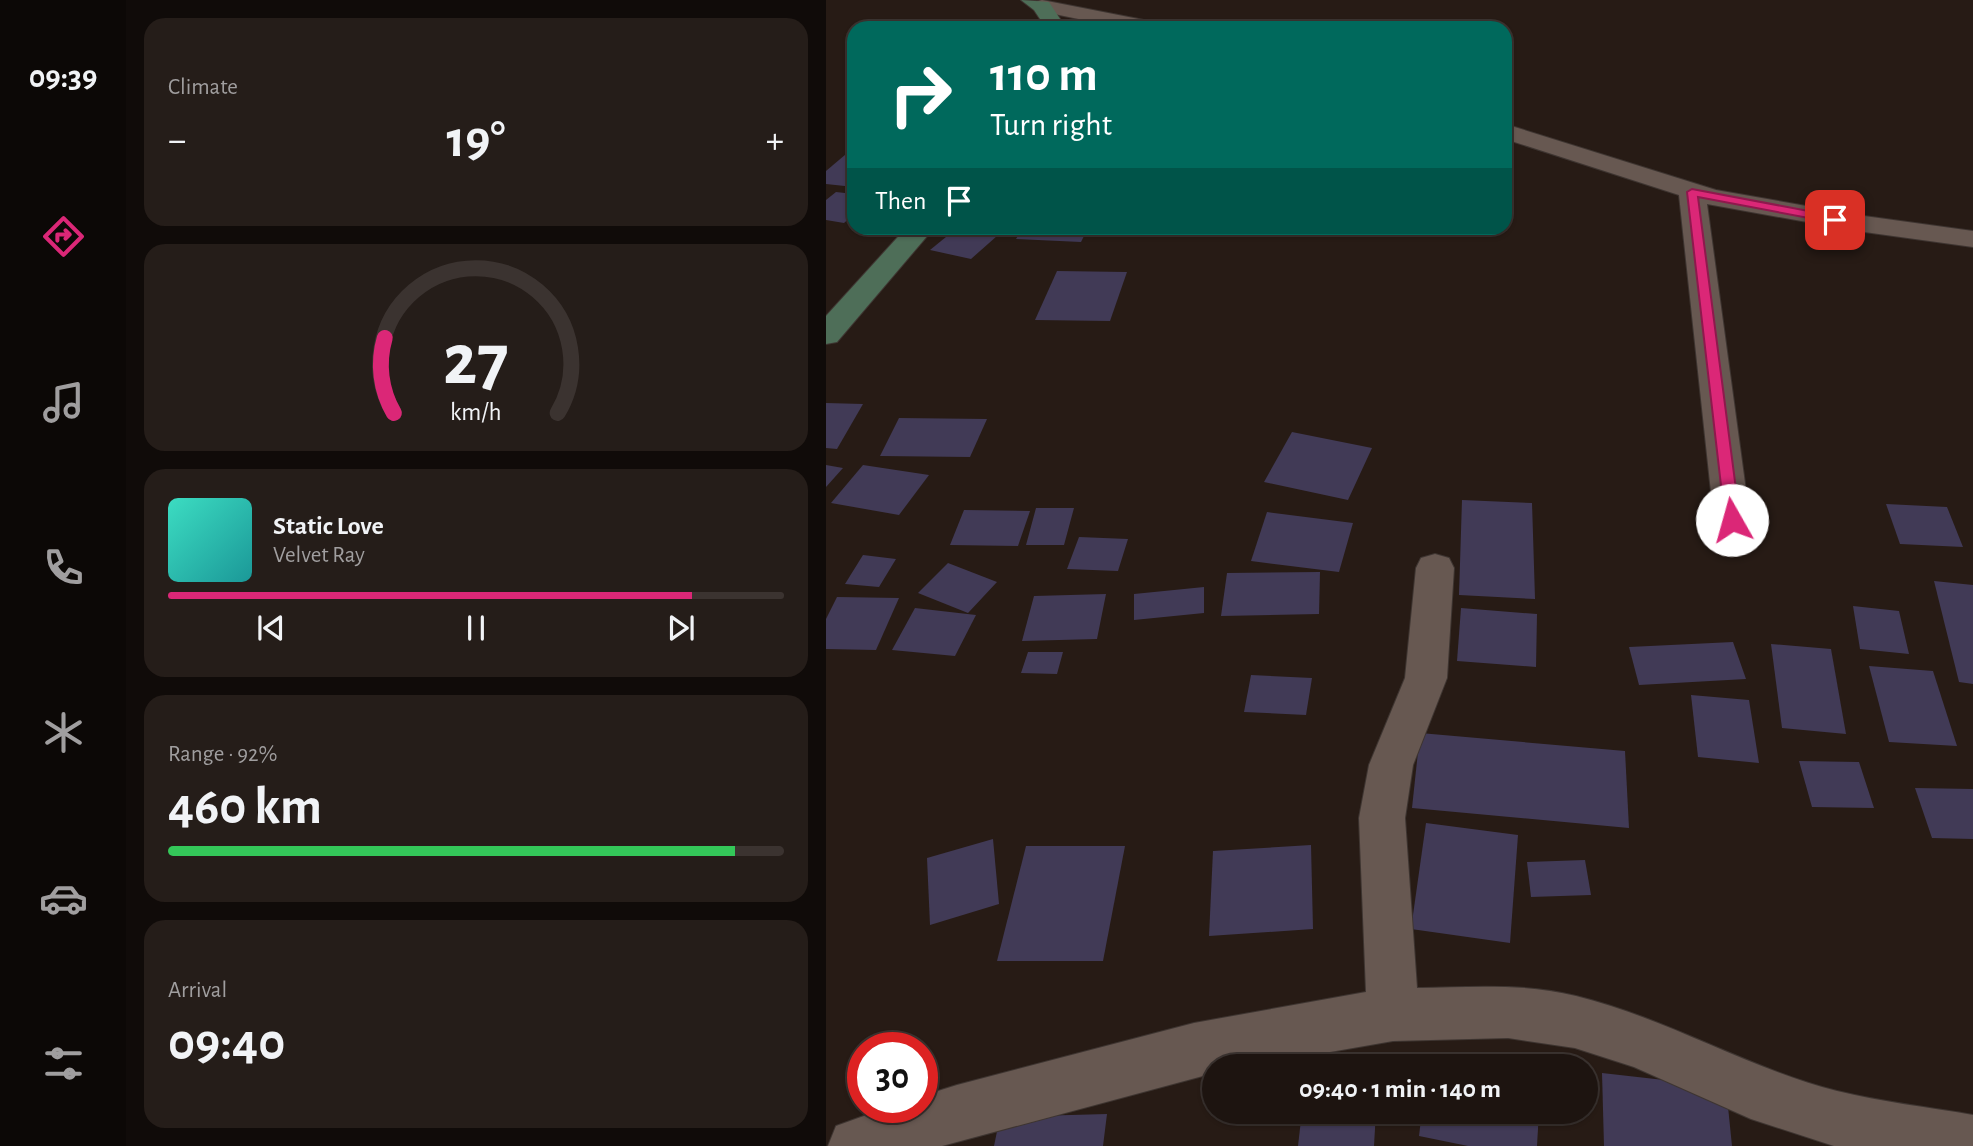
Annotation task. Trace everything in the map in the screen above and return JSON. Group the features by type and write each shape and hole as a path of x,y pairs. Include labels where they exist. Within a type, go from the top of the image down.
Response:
{"street":[{"path":"1037,3 1051,21"},
{"path":"1037,3 1121,21"},
{"path":"1512,133 1692,192 1857,223 1973,239"},
{"path":"1692,192 1732,520"},
{"path":"826,335 914,235"},
{"path":"1393,1015 1382,818 1391,765 1426,678 1435,568"},
{"path":"856,1146 957,1113 1194,1050 1393,1015 1508,1012 1575,1022 1639,1042 1751,1091 1837,1119 1973,1143"}],"building":[{"path":"847,153 847,186 826,184 826,171"},
{"path":"836,192 847,193 847,220 844,223 826,220 826,200"},
{"path":"948,235 998,235 971,259 930,250"},
{"path":"1019,235 1084,235 1081,242 1016,239"},
{"path":"1057,271 1127,272 1110,321 1035,320"},
{"path":"826,403 863,404 837,449 826,448"},
{"path":"899,418 987,419 970,457 880,456"},
{"path":"1292,432 1372,448 1348,500 1264,482"},
{"path":"826,465 843,468 826,487"},
{"path":"863,465 929,475 899,515 831,503"},
{"path":"1462,500 1532,503 1535,599 1459,595"},
{"path":"1886,504 1947,507 1963,547 1900,544"},
{"path":"1036,508 1074,508 1064,545 1026,545"},
{"path":"964,510 1030,511 1018,546 950,545"},
{"path":"1267,512 1353,523 1339,572 1251,561"},
{"path":"1079,537 1128,539 1118,571 1067,569"},
{"path":"863,555 896,559 879,587 845,584"},
{"path":"948,563 997,582 968,613 918,593"},
{"path":"1320,572 1319,614 1221,616 1227,573"},
{"path":"1934,581 1973,585 1973,684 1959,682"},
{"path":"1204,587 1204,613 1134,620 1134,594"},
{"path":"1106,594 1097,639 1022,641 1034,596"},
{"path":"837,597 899,598 876,650 826,649 826,619"},
{"path":"1853,606 1899,611 1909,654 1860,649"},
{"path":"915,608 976,615 955,656 892,650"},
{"path":"1461,608 1537,614 1536,667 1457,661"},
{"path":"1733,642 1746,679 1639,685 1629,647"},
{"path":"1771,644 1831,649 1846,734 1782,728"},
{"path":"1028,652 1063,652 1057,674 1021,673"},
{"path":"1869,666 1933,671 1957,746 1889,742"},
{"path":"1251,675 1312,678 1306,715 1244,712"},
{"path":"1691,695 1749,700 1759,763 1698,757"},
{"path":"1420,733 1625,751 1629,828 1412,808"},
{"path":"1799,761 1859,762 1874,808 1812,807"},
{"path":"1915,788 1973,789 1973,839 1932,838"},
{"path":"1426,823 1518,835 1510,943 1411,929"},
{"path":"993,839 999,904 930,925 927,858"},
{"path":"1311,845 1313,929 1209,936 1213,851"},
{"path":"1026,846 1125,846 1103,961 997,961"},
{"path":"1585,860 1591,895 1531,897 1527,862"},
{"path":"1602,1073 1726,1087 1732,1146 1604,1146"},
{"path":"1107,1114 1103,1146 994,1146 1000,1117"},
{"path":"1301,1124 1375,1124 1374,1146 1298,1146"},
{"path":"1420,1124 1538,1124 1537,1146 1468,1146 1419,1136"}],"route":[{"path":"1732,520 1692,192 1835,220"}]}
